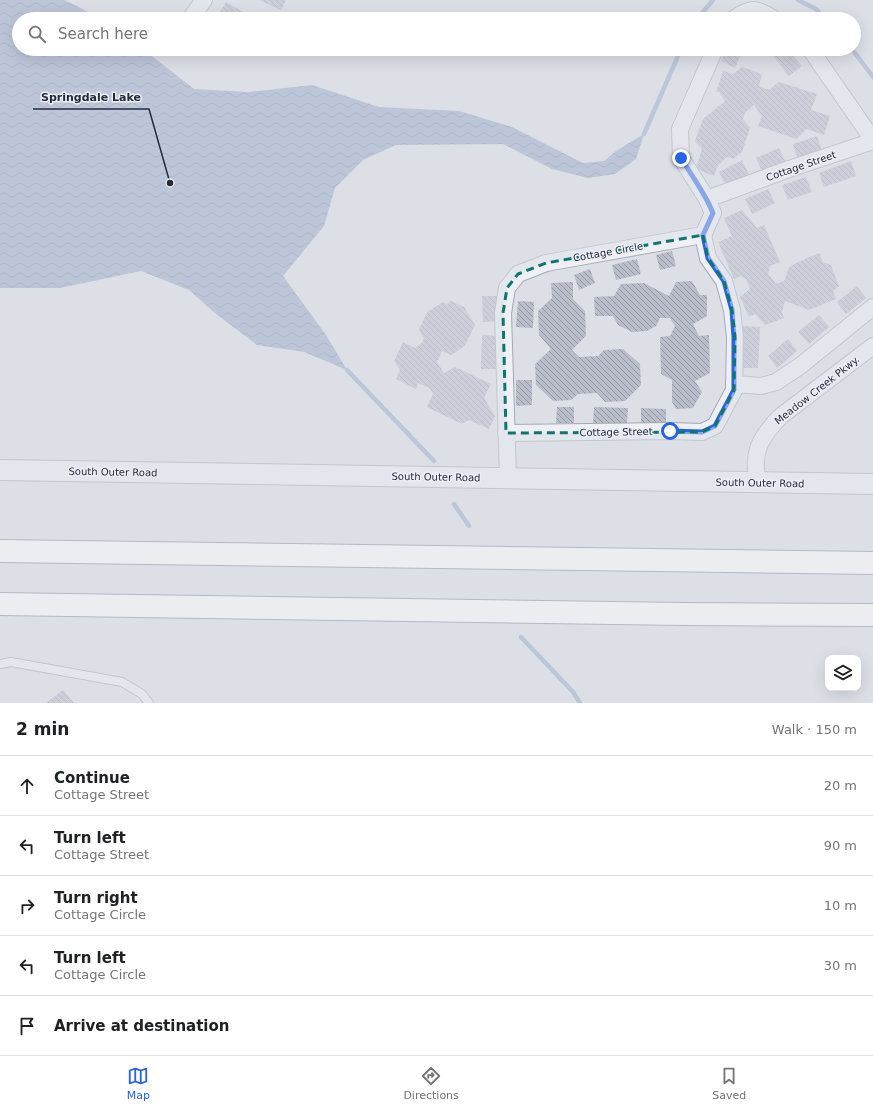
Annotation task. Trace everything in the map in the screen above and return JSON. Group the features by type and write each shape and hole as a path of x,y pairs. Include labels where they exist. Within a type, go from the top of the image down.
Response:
{"highway":[{"path":"0,551 873,563"},
{"path":"0,604 684,614 873,615"},
{"path":"684,614 873,623"}],"street":[{"path":"195,12 204,0"},
{"path":"745,12 752,9 764,12"},
{"path":"703,235 713,213 707,199 681,158 680,129 712,56"},
{"path":"815,56 873,141"},
{"name":"Cottage Street","path":"707,199 873,141"},
{"name":"Cottage Street","path":"506,433 702,432 715,426 734,390 734,337 732,310 724,281 708,258 703,235"},
{"name":"Cottage Circle","path":"508,478 503,314 507,288 518,274 546,263 703,235"},
{"path":"734,384 761,386 776,382 800,366 873,307"},
{"name":"Meadow Creek Pkwy.","path":"758,483 755,469 758,450 770,427 781,416 873,346"},
{"name":"South Outer Road","path":"0,470 873,484"}],"lane":[{"path":"0,664 11,662 122,682 142,694 149,703"}],"highlighted area":[{"path":"703,235 708,258 724,281 732,310 735,337 734,390 715,426 702,432 506,433 503,313 507,288 518,274 546,263"}],"water":[{"path":"0,0 64,0 88,12 12,12 12,56 152,56 194,89 249,92 312,85 379,107 459,111 512,127 583,163 604,161 616,151 644,134 636,159 615,174 588,178 552,169 503,144 396,145 363,160 335,188 324,226 283,276 326,335 347,370 304,352 257,345 215,313 189,290 141,271 60,288 0,288"}],"building":[{"path":"259,0 286,0 281,10"},
{"path":"226,2 243,12 220,12"},
{"path":"723,56 740,56 735,68 721,61"},
{"path":"773,56 794,56 802,66 789,76"},
{"path":"742,67 762,74 759,86 769,90 779,82 817,94 811,110 830,116 824,135 807,129 796,139 758,126 762,116 754,105 745,113 743,119 750,128 742,152 733,159 727,157 718,165 714,176 696,169 702,149 695,141 703,119 725,101 719,92 716,92 723,71 733,74"},
{"path":"817,136 822,151 798,160 793,144"},
{"path":"779,148 786,163 763,173 756,158"},
{"path":"742,160 749,175 726,186 719,172"},
{"path":"851,161 856,176 824,187 819,173"},
{"path":"806,177 812,192 788,200 782,185"},
{"path":"768,189 775,203 752,214 745,199"},
{"path":"742,210 757,228 764,225 780,262 770,266 768,274 776,284 784,281 789,268 792,265 819,253 823,262 831,265 839,286 833,291 836,299 809,310 785,301 782,312 784,318 765,325 755,314 749,317 740,297 750,289 746,279 740,276 734,279 718,242 732,236 724,218"},
{"path":"672,251 676,266 660,270 656,255"},
{"path":"637,259 641,274 616,280 612,265"},
{"path":"590,269 595,283 579,290 574,275"},
{"path":"692,281 700,295 707,295 707,316 693,324 699,336 709,335 710,373 695,381 702,392 693,408 676,409 672,402 672,380 661,374 660,337 670,336 675,326 670,318 660,318 656,326 647,331 632,332 618,325 613,316 595,316 594,297 614,296 621,284 644,283 669,296 676,282"},
{"path":"573,282 573,299 585,311 586,336 572,350 579,357 598,356 604,350 623,349 640,364 641,385 625,401 605,402 597,393 578,394 571,400 553,401 536,385 535,364 551,349 539,335 538,311 552,298 551,283"},
{"path":"857,286 866,298 846,314 837,302"},
{"path":"482,296 498,296 498,321 483,322"},
{"path":"451,301 464,307 475,325 465,346 451,355 442,351 437,362 444,373 455,367 491,384 484,398 495,416 489,429 469,420 462,424 427,407 433,394 429,388 418,383 416,389 396,379 400,370 394,361 403,342 415,348 422,343 424,338 419,330 427,312 443,302 447,304"},
{"path":"518,301 534,302 533,328 516,327"},
{"path":"819,315 829,327 809,344 798,332"},
{"path":"743,326 760,327 758,368 741,368"},
{"path":"482,335 499,336 497,369 481,369"},
{"path":"788,339 797,351 777,368 768,356"},
{"path":"516,380 532,380 532,405 516,406"},
{"path":"557,407 574,407 574,423 556,423"},
{"path":"594,407 628,408 627,424 593,423"},
{"path":"641,408 666,409 666,424 641,424"},
{"path":"63,690 74,703 46,703"}],"waterway":[{"path":"703,12 713,0"},
{"path":"798,0 816,9 819,12"},
{"path":"644,134 678,56"},
{"path":"857,56 873,77"},
{"path":"347,370 434,461"},
{"path":"454,504 469,526"},
{"path":"521,637 573,692 580,703"}],"place":[{"name":"Springdale Lake","path":"170,183"}],"route":[{"path":"670,431 702,432 715,426 734,390 734,337 732,310 724,281 708,258 703,235 713,213 707,199 681,158"}]}
